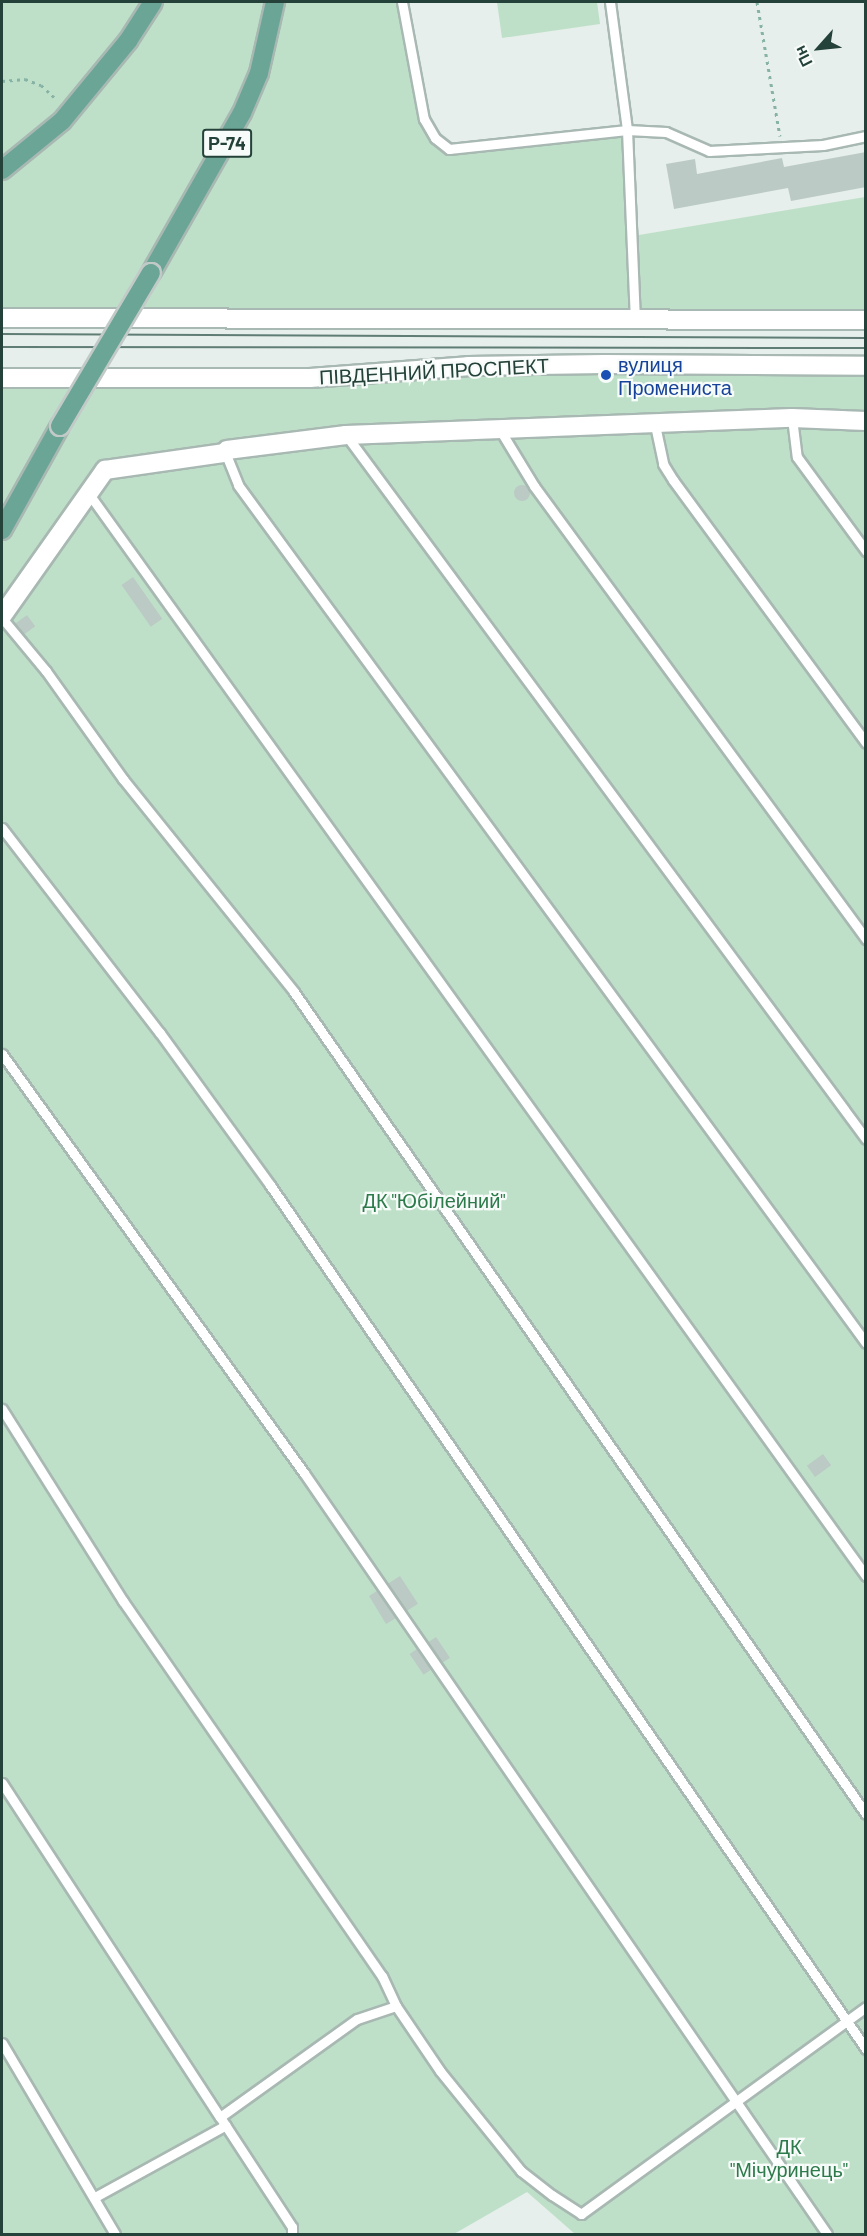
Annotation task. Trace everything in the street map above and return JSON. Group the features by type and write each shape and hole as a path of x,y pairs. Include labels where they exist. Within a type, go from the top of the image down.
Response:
{"main road":[{"path":"2,170 68,113 128,42 153,2"},
{"name":"Р-74","path":"2,530 242,113 259,73 275,2"},
{"path":"2,318 866,320"},
{"name":"ПІВДЕННИЙ ПРОСПЕКТ","path":"2,378 310,378 468,366 593,364 866,366"},
{"path":"2,617 105,470 346,435 792,418 866,421"}],"lane":[{"path":"402,2 424,119 435,138 449,149 627,130 666,132 709,151 781,144 823,144 866,136"},
{"path":"610,2 627,130 635,318"},
{"path":"792,418 797,457 866,551"},
{"path":"655,425 663,464 673,480 866,743"},
{"path":"500,430 534,486 866,939"},
{"path":"346,435 866,1139"},
{"path":"226,451 238,485 866,1343"},
{"path":"89,494 866,1576"},
{"path":"2,617 46,671 123,779 294,992 866,1814"},
{"path":"2,828 160,1033 270,1185 866,2049"},
{"path":"2,1054 304,1473 827,2235"},
{"path":"2,1409 123,1601 382,1976 396,2006 440,2071 521,2171 581,2214 866,2007"},
{"path":"2,1784 292,2227 292,2235"},
{"path":"95,2197 223,2121 357,2019 396,2006"},
{"path":"2,2043 95,2197 115,2235"}],"path":[{"path":"757,2 781,144"},
{"path":"2,81 25,79 41,85 68,113"}],"green space":[{"path":"2,2 402,2 424,119 449,149 627,130 633,236 865,197 865,320 2,317"},
{"path":"497,2 597,2 600,24 502,38"},
{"name":"ДК \"Юбілейний\"","path":"865,366 865,2234 575,2234 527,2192 454,2234 298,2234 292,2227 292,2234 2,2234 2,378"}],"building":[{"path":"866,152 866,187 791,201 788,188 674,209 666,164 695,159 697,174 782,158 784,167"},
{"path":"522,485 530,493 522,501 514,493"},
{"path":"133,577 162,619 151,627 122,585"},
{"path":"27,615 35,626 24,635 16,623"},
{"path":"823,1454 831,1465 815,1477 807,1466"},
{"path":"400,1576 418,1604 406,1611 388,1584"},
{"path":"377,1591 396,1618 386,1624 369,1596"},
{"path":"436,1637 450,1658 443,1663 429,1642"},
{"path":"417,1649 431,1670 424,1675 410,1654"}],"tram line":[{"path":"2,334 866,338"},
{"path":"2,347 866,348"}],"place":[{"name":"вулиця Промениста","path":"606,375"}],"park label":[{"name":"ДК \"Мічуринець\"","path":"789,2158"}]}
